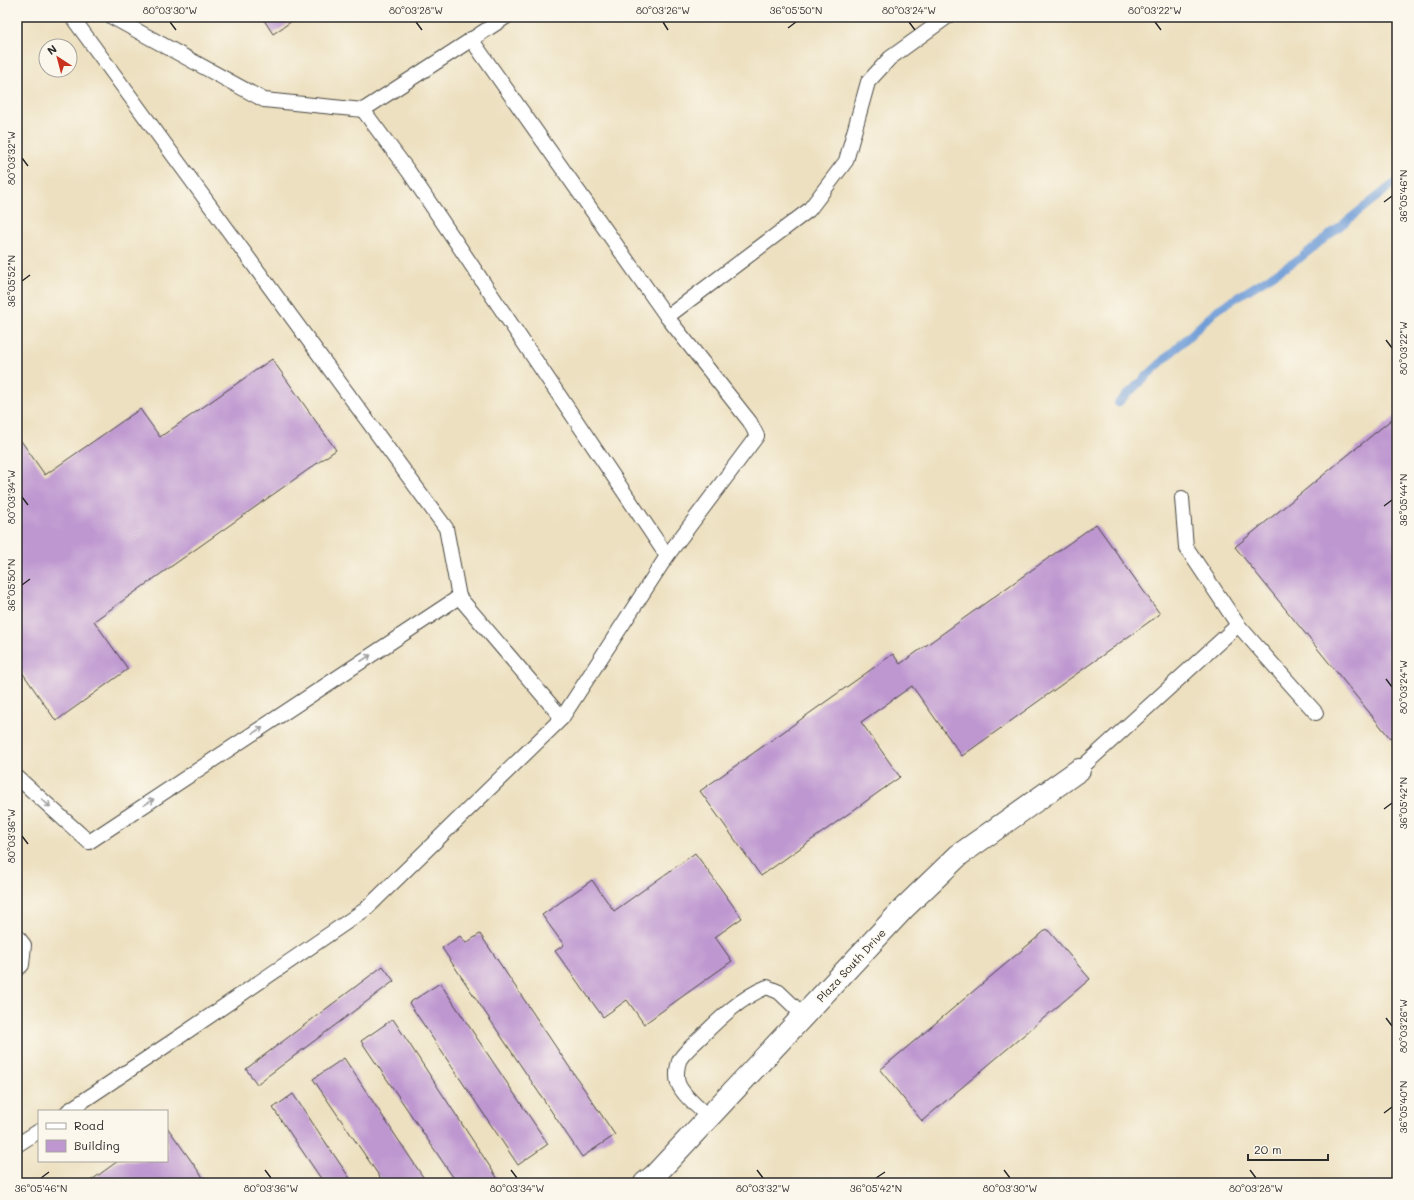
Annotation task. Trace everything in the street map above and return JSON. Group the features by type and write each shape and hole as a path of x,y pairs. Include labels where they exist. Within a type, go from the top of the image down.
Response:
{"street":[{"name":"Plaza South Drive","path":"645,1183 654,1176 904,908 959,856 1079,770"}],"lane":[{"path":"72,17 446,528 459,597 562,718"},
{"path":"112,17 264,100 363,110 506,17"},
{"path":"667,317 808,210 846,160 868,82 890,58 947,17"},
{"path":"70,1110 366,909 562,718 667,556 757,436 750,422 667,317 471,39"},
{"path":"363,110 409,172 667,556"},
{"path":"1182,498 1186,547 1238,625 1316,713"},
{"path":"17,777 89,842 459,597"},
{"path":"1079,770 1238,625"},
{"path":"17,936 24,945 22,965 17,969"},
{"path":"709,1117 685,1093 678,1083 677,1068 685,1051 724,1015 758,991 767,988 779,992 804,1016"},
{"path":"17,1145 38,1132"}],"building":[{"path":"262,17 298,17 273,34"},
{"path":"272,359 336,450 94,621 128,669 56,721 17,665 17,435 45,475 140,409 160,437"},
{"path":"1397,415 1397,733 1390,738 1235,547"},
{"path":"1096,524 1160,614 962,756 912,686 861,722 900,777 761,876 700,791 893,654 900,664"},
{"path":"695,853 742,918 715,937 732,961 644,1024 627,1000 603,1017 555,951 564,945 542,915 592,880 614,911"},
{"path":"1047,929 1090,979 922,1121 880,1070"},
{"path":"480,934 615,1135 582,1157 442,948 460,936 466,943"},
{"path":"383,966 394,981 257,1084 246,1069"},
{"path":"440,983 548,1144 518,1165 409,1003"},
{"path":"393,1019 500,1182 457,1183 361,1041"},
{"path":"344,1058 427,1183 384,1183 313,1079"},
{"path":"293,1094 353,1183 324,1183 273,1108"},
{"path":"168,1128 207,1183 90,1183 89,1182 117,1162 168,1162"}],"waterway":[{"path":"1118,403 1218,309 1299,259 1397,181"}]}
